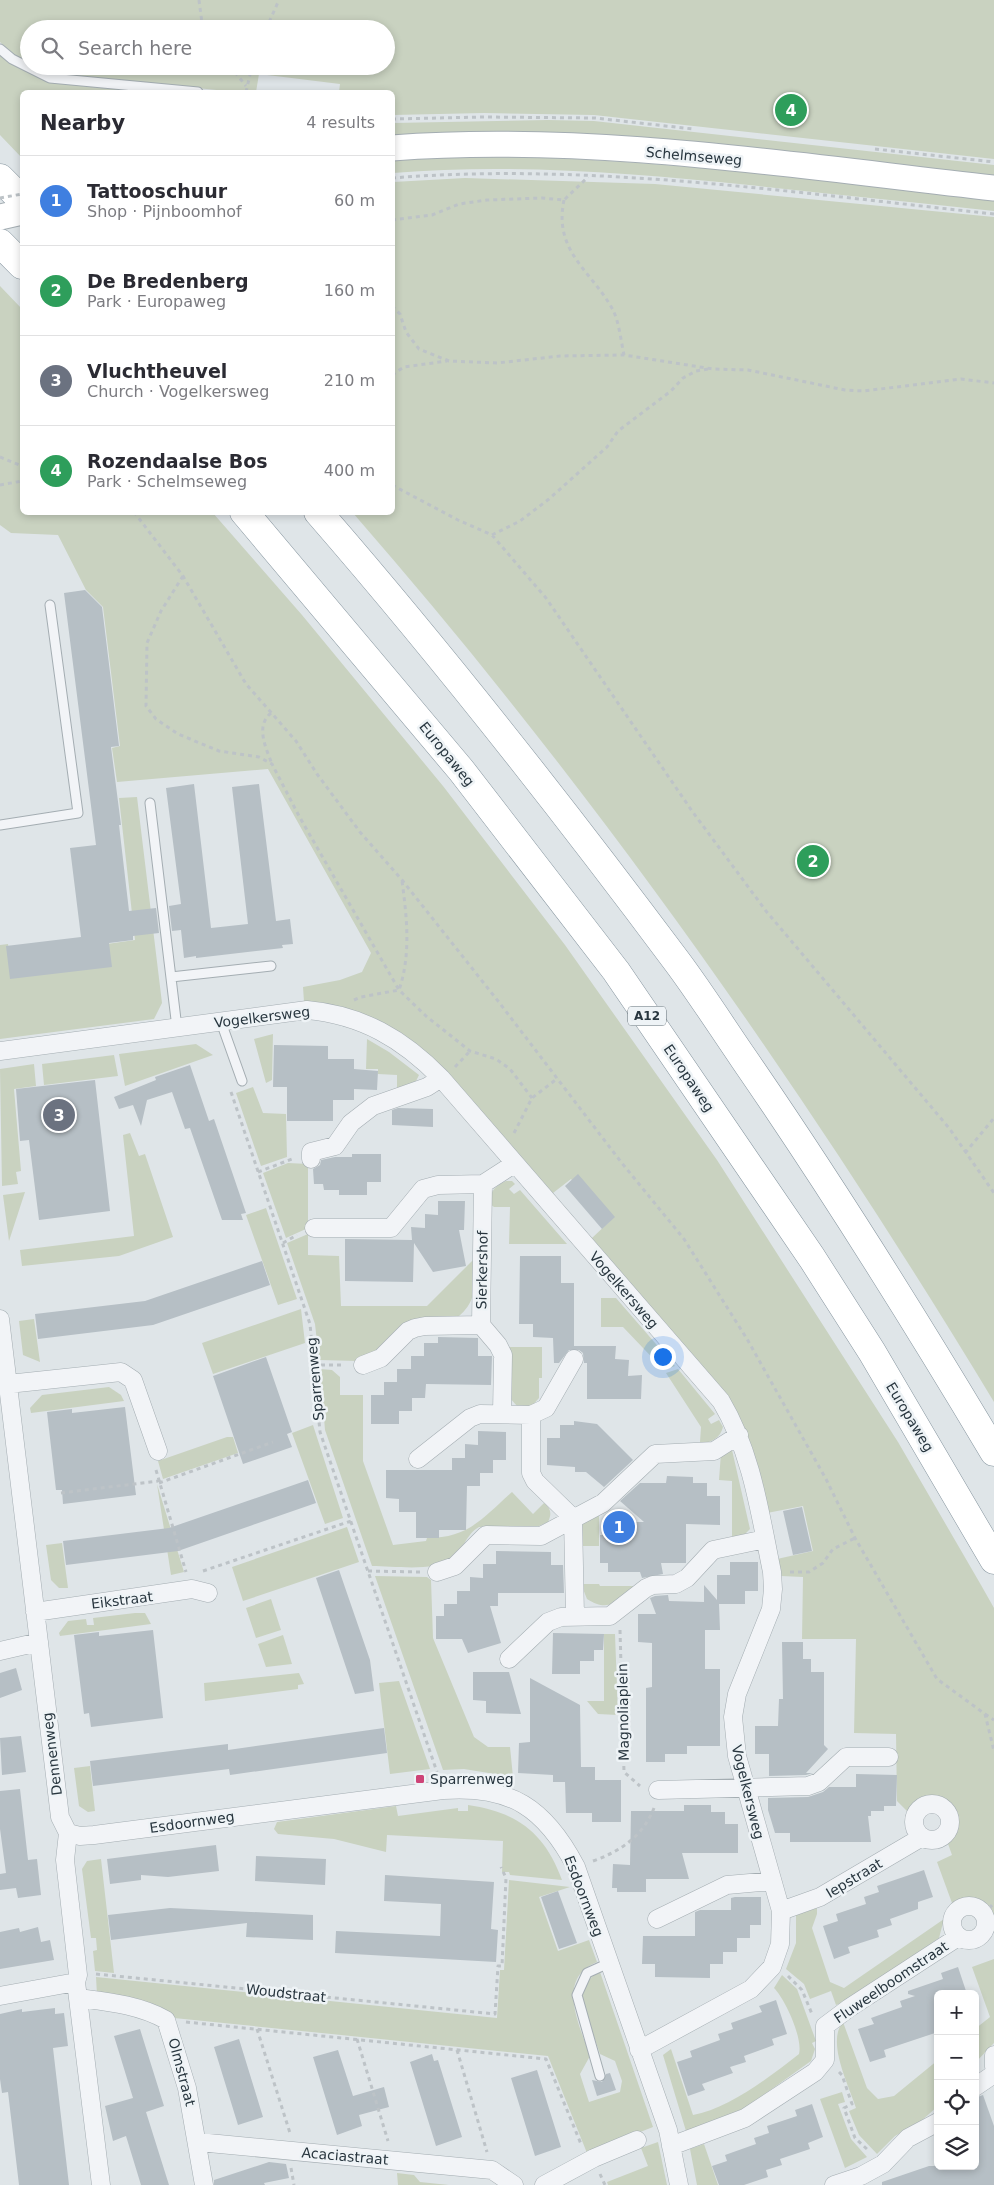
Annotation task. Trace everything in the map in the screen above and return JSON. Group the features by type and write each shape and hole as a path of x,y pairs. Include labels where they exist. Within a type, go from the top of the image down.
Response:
{"highway":[{"path":"0,178 20,198"},
{"path":"0,243 20,263"},
{"name":"Europaweg","path":"247,515 461,770 616,971 812,1258 872,1352 994,1560"},
{"path":"321,515 384,589 487,717 679,964 799,1138 903,1300 994,1452"}],"main road":[{"name":"Schelmseweg","path":"395,148 535,144 602,147 994,188"},
{"path":"0,217 20,212"}],"street":[{"name":"Vogelkersweg","path":"0,1051 307,1010 335,1012 369,1026 401,1043 419,1056 441,1078 721,1401 739,1434 746,1454 772,1572 771,1609 737,1694 734,1717 737,1756 781,1911 780,1944 772,1967 751,1989 639,2050"},
{"path":"311,1159 311,1152 335,1146 352,1123 373,1106 427,1087 441,1078"},
{"path":"314,1228 391,1228 423,1189 438,1185 483,1184 510,1159"},
{"name":"Sierkershof","path":"363,1365 381,1358 408,1331 416,1328 425,1326 481,1325 483,1184"},
{"name":"Dennenweg","path":"0,1319 5,1376 60,1817 68,1832 64,1860 101,2185"},
{"path":"481,1325 498,1345 502,1355 502,1414"},
{"path":"418,1459 470,1418 480,1414 531,1415 546,1408 574,1360"},
{"path":"5,1376 120,1372 133,1380 158,1451"},
{"path":"531,1415 531,1473 536,1481 573,1518 575,1616"},
{"path":"437,1572 455,1566 486,1535 541,1536 603,1503 656,1454 714,1451 739,1434"},
{"path":"509,1659 548,1622 561,1617 610,1616 646,1588 653,1585 676,1584 687,1578 713,1550 765,1539"},
{"name":"Eikstraat","path":"35,1612 196,1586"},
{"path":"0,1651 39,1642"},
{"path":"658,1790 808,1786 819,1782 846,1757 889,1758"},
{"name":"Esdoornweg","path":"68,1832 80,1836 94,1835 443,1790 490,1790 507,1795 535,1812 551,1827 564,1844 576,1867 668,2130 679,2185"},
{"name":"Iepstraat","path":"781,1911 820,1898 922,1837"},
{"path":"657,1919 727,1885 772,1881"},
{"name":"Fluweelboomstraat","path":"973,1906 989,1908 983,1933 972,1940 958,1937 954,1932 952,1919 960,1908 973,1906"},
{"name":"Fluweelboomstraat","path":"671,2146 745,2118 815,2072 826,2060 825,2026 849,2008 958,1937"},
{"name":"Olmstraat","path":"0,1996 78,1985 120,2004 153,2013 166,2020 172,2033 187,2088 198,2142 204,2185"},
{"path":"994,2055 994,2068"},
{"path":"979,2085 994,2074"},
{"path":"834,2185 861,2176 883,2164 908,2138 934,2124"},
{"path":"544,2185 588,2161 637,2140"},
{"name":"Acaciastraat","path":"198,2142 492,2170 514,2185"}],"lane":[{"path":"0,49 20,63"},
{"path":"44,75 50,78 177,90"},
{"path":"0,825 78,813 50,605"},
{"path":"150,803 177,1028"},
{"path":"171,977 271,966"},
{"path":"221,1022 242,1080"},
{"path":"600,2076 577,1995 587,1973 609,1963"}],"path":[{"path":"200,0 202,20"},
{"path":"270,20 279,0"},
{"path":"237,75 247,87"},
{"path":"246,90 250,75"},
{"name":"Schelmseweg","path":"395,178 466,174 665,180 994,214"},
{"path":"588,177 564,200 560,218 573,258 613,310 624,355"},
{"path":"0,198 20,194"},
{"path":"395,220 432,215 459,204 488,200 542,198 564,200"},
{"path":"395,309 400,314 406,332 419,350 449,361"},
{"path":"395,373 404,367 449,361 497,363 560,356 624,355 714,369 748,370 845,390 864,391 961,379 994,383"},
{"path":"492,534 520,521 557,493 608,447 618,431 671,391 683,378 696,371 714,369"},
{"path":"0,456 20,465"},
{"path":"0,485 20,481"},
{"path":"395,487 458,520 492,534 546,598 687,803 766,910 949,1128 994,1193"},
{"path":"136,515 183,576 246,684 296,741 360,832 402,880 558,1078 621,1162 684,1239 747,1338 826,1479 855,1538 937,1679 994,1720"},
{"path":"183,576 162,611 147,643 146,706 156,719 178,734 219,751 259,756 272,764"},
{"path":"271,713 266,717 262,737 272,764 299,816 399,990 426,1016 470,1051 496,1059 510,1069 532,1098"},
{"path":"399,990 404,976 408,925 402,880"},
{"path":"335,1012 361,997 399,990"},
{"path":"510,1159 532,1098 558,1078"},
{"name":"Sparrenweg","path":"230,1088 310,1324 320,1432 443,1790"},
{"path":"965,1153 994,1118"},
{"path":"258,1172 289,1159 311,1159"},
{"path":"313,1365 363,1365"},
{"path":"61,1493 158,1481 273,1442"},
{"path":"158,1481 196,1586 351,1521"},
{"path":"772,1572 809,1572 823,1563 834,1549 855,1538"},
{"path":"368,1571 437,1572"},
{"name":"Magnoliaplein","path":"610,1616 622,1632 624,1772 644,1789 658,1790"},
{"path":"985,1714 994,1751"},
{"path":"576,1867 609,1855 635,1838 651,1815 657,1802 658,1790"},
{"name":"Woudstraat","path":"78,1985 95,1974 494,2014 498,1966 502,1966 506,1878 501,1868"},
{"path":"784,1973 802,1990 812,2015"},
{"path":"166,2020 546,2059 588,2161"},
{"path":"257,2029 295,2151"},
{"path":"357,2039 393,2160"},
{"path":"457,2050 492,2170"},
{"path":"842,2075 852,2104 844,2108 855,2138 862,2144"}],"green space":[{"path":"0,0 994,0 994,159 594,115 484,113 395,115 395,90 339,90 340,84 267,75 395,75 395,20 20,20 20,60 0,42"},
{"path":"0,55 20,68 20,75 35,75 55,81 96,88 128,90 20,90 20,156 0,135"},
{"path":"70,75 259,75 256,90 217,90"},
{"path":"594,121 994,165 994,177 395,136 395,123"},
{"path":"468,156 534,157 666,165 797,177 994,199 994,211 616,173 526,169 437,170 395,173 395,160"},
{"path":"465,178 655,184 994,217 994,1402 848,1170 693,943 528,724 442,617 355,515 395,515 395,182"},
{"path":"0,286 20,307 20,515 215,515 302,615 443,786 565,945 717,1160 898,1442 994,1608 994,1917 982,1903 971,1899 952,1903 937,1862 952,1855 947,1841 954,1832 955,1822 952,1811 946,1801 935,1798 925,1799 908,1812 897,1801 896,1734 854,1733 856,1639 802,1639 803,1577 781,1576 777,1559 813,1551 803,1506 767,1513 758,1472 746,1432 734,1407 592,1238 610,1221 571,1179 553,1193 425,1051 374,1021 304,1002 303,987 340,980 362,972 371,953 268,769 117,782 112,748 120,746 103,607 86,590 58,535 11,533 0,525"},
{"path":"137,797 162,1003 154,1019 0,1039 0,945 8,944 12,977 107,944 135,940 119,798"},
{"path":"273,1034 272,1080 266,1083 254,1039"},
{"path":"367,1039 389,1052 419,1075 414,1085 397,1089 397,1075 378,1074 378,1069 366,1069"},
{"path":"196,1044 213,1055 125,1086 119,1054"},
{"path":"114,1055 118,1076 44,1085 42,1064"},
{"path":"34,1064 36,1086 14,1089 21,1171 16,1172 18,1184 2,1186 0,1069"},
{"path":"253,1087 263,1113 286,1114 287,1157 261,1166 236,1093"},
{"path":"130,1133 139,1156 145,1154 173,1237 119,1256 22,1266 20,1250 134,1236 123,1135"},
{"path":"288,1163 308,1164 308,1228 286,1238 263,1173"},
{"path":"506,1181 512,1181 515,1184 509,1189 514,1194 520,1190 567,1244 509,1244 510,1207 494,1207 490,1204 494,1190"},
{"path":"25,1192 9,1241 3,1195"},
{"path":"266,1208 297,1299 278,1305 246,1215"},
{"path":"308,1234 308,1255 339,1256 341,1306 427,1306 475,1258 475,1282 470,1303 459,1316 358,1361 319,1360 315,1324 287,1243"},
{"path":"601,1298 616,1298 675,1366 664,1370 623,1327 601,1327"},
{"path":"301,1309 305,1343 213,1374 202,1343"},
{"path":"34,1319 40,1362 23,1355 19,1321"},
{"path":"509,1347 542,1347 542,1378 539,1378 539,1398 531,1407 517,1406 509,1397"},
{"path":"320,1369 332,1370 340,1377 340,1395 363,1395 363,1461 393,1545 426,1541 427,1538 453,1535 464,1531 483,1518 512,1492 533,1514 544,1503 550,1511 548,1522 539,1526 479,1527 471,1534 456,1556 435,1566 372,1566 325,1430"},
{"path":"678,1369 715,1414 708,1419 711,1424 719,1420 723,1427 720,1434 713,1440 702,1444 700,1442 701,1427 666,1373"},
{"path":"109,1387 121,1395 124,1401 31,1413 30,1408 42,1395"},
{"path":"313,1425 343,1518 325,1524 292,1433"},
{"path":"227,1437 233,1437 238,1453 163,1479 158,1461"},
{"path":"732,1450 750,1529 744,1535 732,1539 732,1481 719,1480 721,1453"},
{"path":"157,1484 184,1572 171,1575"},
{"path":"599,1516 599,1546 581,1546 582,1522 588,1517"},
{"path":"347,1527 359,1562 243,1601 232,1567"},
{"path":"62,1543 68,1588 59,1588 51,1580 46,1545"},
{"path":"375,1576 427,1577 431,1580 433,1638 474,1737 488,1747 510,1747 513,1777 464,1769 443,1770"},
{"path":"581,1584 639,1586 620,1600 608,1605 602,1605 587,1599"},
{"path":"271,1599 281,1630 256,1638 246,1608"},
{"path":"145,1613 151,1624 60,1636 59,1633 68,1621 86,1619 87,1625 94,1625 93,1618"},
{"path":"604,1634 615,1634 618,1715 598,1714 587,1701 604,1701"},
{"path":"283,1635 292,1664 266,1667 258,1644"},
{"path":"299,1673 304,1684 298,1685 298,1689 205,1701 204,1683"},
{"path":"399,1681 430,1769 390,1774 379,1683"},
{"path":"90,1766 95,1811 88,1812 79,1806 74,1768"},
{"path":"468,1805 501,1813 515,1819 527,1828 538,1837 547,1849 562,1880 510,1875 509,1872 502,1872 503,1841 387,1835 386,1852 334,1839 278,1834 274,1829 277,1822 396,1806 398,1816 458,1808 458,1811 468,1811"},
{"path":"101,1859 114,1973 95,1971 93,1951 97,1950 96,1938 91,1938 82,1869 87,1861"},
{"path":"509,1880 570,1887 539,1897 558,1951 589,1940 597,1962 584,1970 577,1980 574,1991 577,2018 590,2056 580,2074 589,2102 620,2092 622,2081 615,2061 600,2054 582,2001 586,1984 600,1972 653,2127 587,2153 548,2056 174,2018 167,2011 148,2002 97,1995 96,1977 497,2018 500,1970 504,1970"},
{"path":"817,1908 812,1928 830,1982 844,1988 944,1919 939,1938 847,2001 836,2005 831,1991 810,1999 804,1984 786,1969 796,1943 796,1915"},
{"path":"994,1959 994,2043 979,2059 979,2026 990,2017 972,1967"},
{"path":"782,1975 797,1989 816,2041 812,2043 815,2049 811,2061 741,2111 686,2131 663,2055 671,2049 693,2115 720,2106 749,2090 799,2054 800,2047 796,2029 783,2001 774,1988"},
{"path":"843,2022 867,2088 878,2099 894,2096 934,2063 934,2110 920,2122 895,2136 877,2154 859,2135 849,2111 856,2108 840,2064 837,2041 838,2030"},
{"path":"842,2092 845,2102 838,2104 851,2139 867,2157 845,2168 820,2099"},
{"path":"658,2142 667,2185 608,2185 607,2182 648,2166 641,2148"},
{"path":"704,2144 718,2185 697,2185 690,2149"},
{"path":"397,2173 414,2175 420,2182 449,2185 398,2185"}],"building":[{"path":"85,590 102,607 119,746 111,747 129,911 156,908 159,933 133,936 133,940 109,943 112,967 10,979 6,946 81,937 70,848 96,845 64,593"},
{"path":"194,784 211,928 248,924 232,787 259,784 276,921 290,919 293,944 282,945 283,948 184,958 181,930 172,931 169,906 181,904 166,788"},
{"path":"274,1045 328,1046 328,1059 354,1059 354,1069 378,1071 377,1090 354,1089 354,1100 333,1100 333,1121 287,1121 287,1087 273,1087"},
{"path":"190,1065 209,1121 214,1119 246,1213 241,1214 243,1220 222,1220 190,1128 185,1129 172,1092 147,1100 141,1126 133,1105 119,1109 114,1097 156,1080 155,1077"},
{"path":"95,1080 110,1211 39,1220 29,1140 20,1141 16,1089"},
{"path":"398,1108 433,1109 433,1127 392,1125 392,1110"},
{"path":"352,1154 381,1154 381,1182 367,1182 367,1195 339,1195 339,1190 324,1190 323,1184 314,1184 313,1169 320,1165 321,1160 335,1157 352,1157"},
{"path":"578,1174 615,1217 602,1229 565,1186"},
{"path":"438,1201 465,1201 464,1230 459,1230 466,1266 433,1272 414,1243 413,1282 345,1281 345,1239 412,1240 411,1227 425,1228 425,1214 438,1215"},
{"path":"520,1256 561,1256 561,1283 574,1283 574,1346 616,1346 615,1359 629,1360 628,1376 642,1375 641,1399 587,1399 587,1363 584,1363 583,1353 579,1350 569,1350 559,1363 554,1363 553,1338 533,1337 533,1324 519,1324"},
{"path":"262,1261 270,1285 153,1325 38,1339 35,1314 145,1301"},
{"path":"438,1337 478,1338 478,1356 492,1356 491,1385 426,1384 425,1398 412,1398 412,1411 399,1411 399,1424 371,1424 371,1395 384,1395 384,1382 397,1382 397,1369 411,1369 411,1356 424,1356 424,1343 438,1343"},
{"path":"266,1357 292,1432 287,1434 292,1447 243,1464 213,1376"},
{"path":"125,1407 136,1495 63,1504 62,1490 56,1490 47,1412 72,1409 72,1413"},
{"path":"574,1421 597,1424 633,1460 604,1487 586,1472 575,1472 575,1467 547,1465 547,1438 560,1438 560,1425 574,1425"},
{"path":"478,1431 506,1432 506,1460 493,1460 493,1473 480,1473 480,1486 467,1486 466,1530 439,1530 439,1538 416,1538 416,1512 399,1512 399,1499 386,1498 386,1470 452,1470 452,1458 465,1458 465,1444 478,1445"},
{"path":"667,1476 693,1477 693,1483 707,1483 707,1496 720,1496 720,1525 686,1524 686,1563 661,1563 663,1574 642,1578 640,1572 608,1572 608,1563 600,1563 600,1535 613,1535 613,1522 644,1522 620,1501 640,1483 666,1483"},
{"path":"308,1480 316,1503 178,1551 66,1565 63,1541 169,1528"},
{"path":"802,1507 812,1551 793,1555 783,1511"},
{"path":"496,1551 551,1552 551,1565 563,1565 564,1593 498,1593 498,1606 490,1606 501,1643 468,1653 462,1639 436,1639 436,1616 444,1616 444,1604 457,1604 457,1591 470,1591 470,1577 483,1578 483,1564 496,1564"},
{"path":"730,1562 758,1562 758,1591 745,1591 745,1604 719,1604 720,1630 705,1630 705,1669 720,1669 720,1746 687,1746 687,1754 665,1754 665,1762 646,1762 646,1688 652,1687 652,1643 638,1642 638,1614 656,1614 650,1598 655,1596 668,1595 669,1601 704,1602 704,1585 717,1600 717,1575 730,1575"},
{"path":"339,1570 370,1660 374,1691 355,1694 316,1578"},
{"path":"153,1630 163,1718 91,1727 89,1713 84,1714 74,1635 99,1632 99,1636"},
{"path":"553,1633 604,1634 603,1650 594,1650 594,1661 580,1661 580,1674 552,1674"},
{"path":"782,1642 803,1642 803,1659 811,1659 811,1672 824,1672 824,1745 828,1749 806,1773 813,1773 806,1775 769,1776 769,1754 755,1754 755,1726 778,1726 779,1699 783,1699"},
{"path":"16,1668 22,1690 0,1698 0,1673"},
{"path":"473,1672 509,1672 521,1714 486,1713 486,1701 473,1700"},
{"path":"530,1678 580,1705 581,1767 595,1767 595,1780 621,1780 621,1822 592,1822 592,1813 566,1813 565,1782 553,1782 553,1775 518,1773 519,1743 530,1742"},
{"path":"384,1728 387,1753 230,1775 229,1769 93,1786 90,1761 228,1744 228,1750"},
{"path":"21,1736 26,1772 2,1775 0,1738"},
{"path":"856,1774 897,1775 896,1806 884,1806 884,1811 871,1811 871,1816 868,1816 871,1842 790,1842 790,1833 775,1833 768,1810 768,1798 808,1797 823,1792 829,1787 856,1787"},
{"path":"20,1789 28,1860 37,1859 41,1895 18,1898 16,1888 0,1890 0,1874 6,1873 0,1829 0,1791"},
{"path":"684,1805 711,1805 711,1812 725,1812 725,1824 738,1824 738,1853 682,1853 689,1879 646,1879 646,1892 617,1892 617,1888 612,1888 613,1864 630,1865 631,1811 684,1811"},
{"path":"216,1845 219,1871 168,1877 141,1875 141,1880 110,1884 107,1859"},
{"path":"256,1856 326,1859 325,1885 255,1881"},
{"path":"924,1870 933,1897 918,1902 918,1909 890,1919 892,1925 877,1930 879,1937 848,1947 850,1953 834,1959 823,1926 838,1921 836,1914 866,1904 864,1897 879,1892 877,1886"},
{"path":"385,1875 494,1882 491,1929 498,1930 496,1962 335,1953 336,1931 440,1936 441,1904 384,1901"},
{"path":"558,1891 577,1943 559,1949 541,1897"},
{"path":"761,1897 761,1925 750,1925 750,1938 737,1938 737,1952 723,1952 723,1964 710,1964 710,1978 655,1977 655,1964 642,1964 643,1936 695,1936 695,1912 700,1910 731,1910 731,1898"},
{"path":"170,1908 313,1915 313,1940 246,1937 247,1923 111,1940 108,1915"},
{"path":"38,1927 41,1942 50,1940 54,1960 0,1969 0,1932 19,1928 20,1932"},
{"path":"958,1967 966,1990 934,1990 934,2033 884,2050 886,2057 870,2062 858,2029 874,2024 871,2018 902,2007 900,2001 915,1996 908,1994 908,1991 943,1979 941,1973"},
{"path":"776,2000 787,2034 772,2039 774,2045 744,2056 746,2062 730,2067 733,2073 702,2084 705,2090 688,2096 677,2062 692,2057 690,2051 720,2040 718,2034 733,2029 731,2023 762,2012 759,2006"},
{"path":"55,2008 55,2014 64,2013 68,2046 53,2048 69,2185 19,2185 8,2092 2,2093 0,2079 0,2014 22,2009 22,2012"},
{"path":"140,2029 164,2106 146,2112 169,2185 141,2185 126,2136 113,2141 105,2106 133,2098 114,2036"},
{"path":"239,2039 263,2117 238,2125 214,2047"},
{"path":"338,2050 353,2096 384,2087 389,2107 359,2115 362,2126 337,2135 313,2057"},
{"path":"432,2054 434,2061 438,2060 462,2137 436,2146 410,2062"},
{"path":"537,2070 561,2147 535,2156 511,2078"},
{"path":"610,2073 616,2090 597,2096 592,2080 602,2082 606,2074"},
{"path":"983,2095 994,2126 994,2185 882,2185 882,2182 929,2166 934,2166 934,2170 979,2170 979,2096"},
{"path":"812,2104 823,2137 808,2143 810,2149 780,2159 782,2165 766,2170 768,2177 744,2185 719,2185 712,2166 727,2161 725,2155 756,2144 754,2138 769,2133 767,2126 797,2116 795,2110"},
{"path":"269,2162 286,2164 289,2178 264,2183 265,2185 214,2185 214,2180"}],"place":[{"name":"Rozendaalse Bos","path":"791,110"},
{"name":"De Bredenberg","path":"813,861"},
{"name":"Vluchtheuvel","path":"59,1115"},
{"name":"Tattooschuur","path":"619,1527"},
{"name":"Sparrenweg","path":"420,1779"}]}
